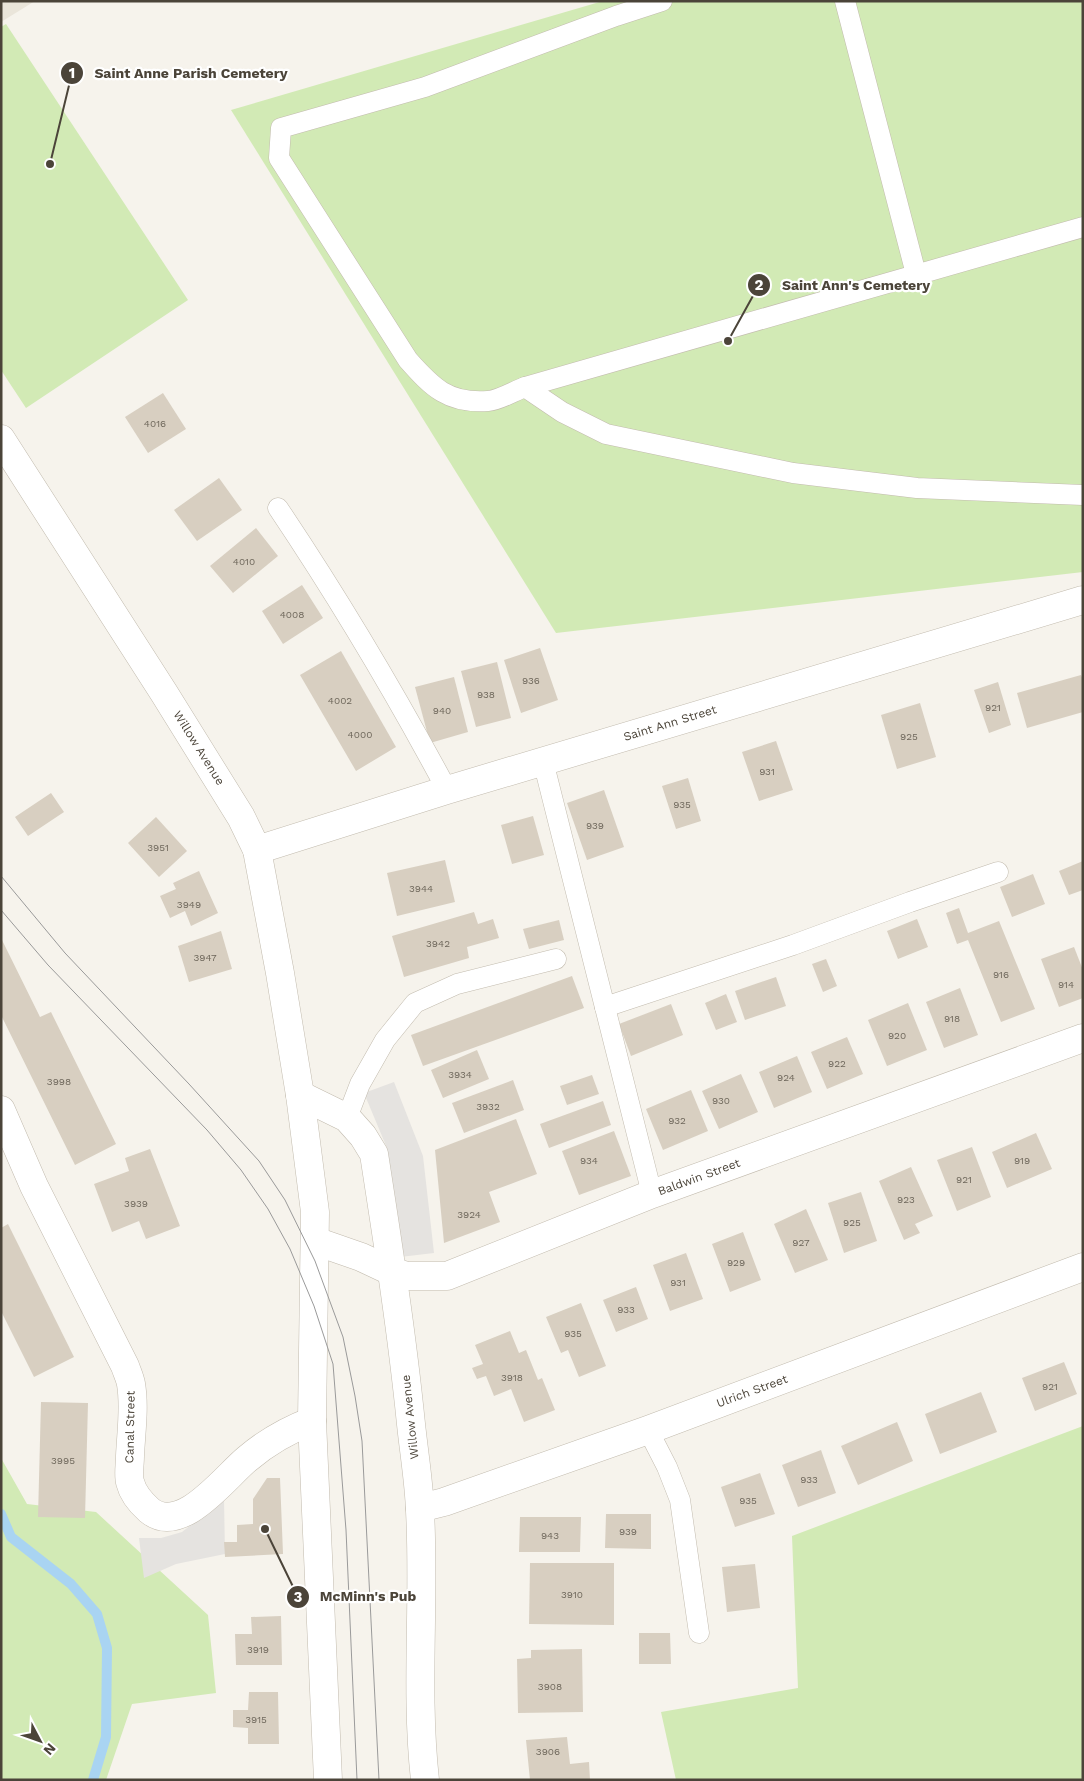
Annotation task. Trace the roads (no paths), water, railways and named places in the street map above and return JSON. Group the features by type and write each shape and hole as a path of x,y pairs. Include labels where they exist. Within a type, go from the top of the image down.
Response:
{"street":[{"name":"Willow Avenue","path":"1,439 174,709 241,817 257,850 300,1095 315,1212 312,1421 328,1780"},
{"name":"Saint Ann Street","path":"257,850 446,790 1083,600"},
{"name":"Baldwin Street","path":"315,1241 361,1257 393,1272 408,1276 447,1276 652,1194 1083,1038"},
{"name":"Willow Avenue","path":"300,1095 347,1118 363,1136 374,1154 401,1331 420,1508 422,1542 420,1650 422,1747 425,1780"},
{"name":"Canal Street","path":"1,1110 34,1186 125,1366 131,1383 132,1402 130,1480 134,1492 144,1506 153,1514 163,1518 173,1518 188,1511 205,1499 247,1459 275,1438 312,1421"},
{"name":"Ulrich Street","path":"420,1508 444,1502 648,1430 1083,1267"}],"lane":[{"path":"662,1 616,16 425,87 281,128 279,158 408,360 430,385 457,400 489,401 525,387 1083,226"},
{"path":"845,1 916,274"},
{"path":"525,387 562,412 606,434 793,473 917,488 1083,496"},
{"path":"278,508 327,581 368,649 446,790"},
{"path":"543,761 652,1194"},
{"path":"605,1007 793,945 998,872"},
{"path":"347,1118 360,1084 385,1040 415,1003 457,984 556,959"},
{"path":"648,1430 667,1467 680,1500 699,1632"}],"waterway":[{"path":"1,1514 11,1537 71,1584 97,1614 107,1648 106,1737 93,1780"}],"tram line":[{"path":"1,876 65,953 259,1161 285,1200 315,1261 343,1337 362,1441 379,1780"},
{"path":"1,910 48,965 207,1130 241,1170 268,1209 290,1249 314,1306 333,1364 346,1530 357,1780"}],"place":[{"name":"Saint Anne Parish Cemetery","path":"50,164"},
{"name":"Saint Ann's Cemetery","path":"728,341"},
{"name":"McMinn's Pub","path":"265,1529"}]}
